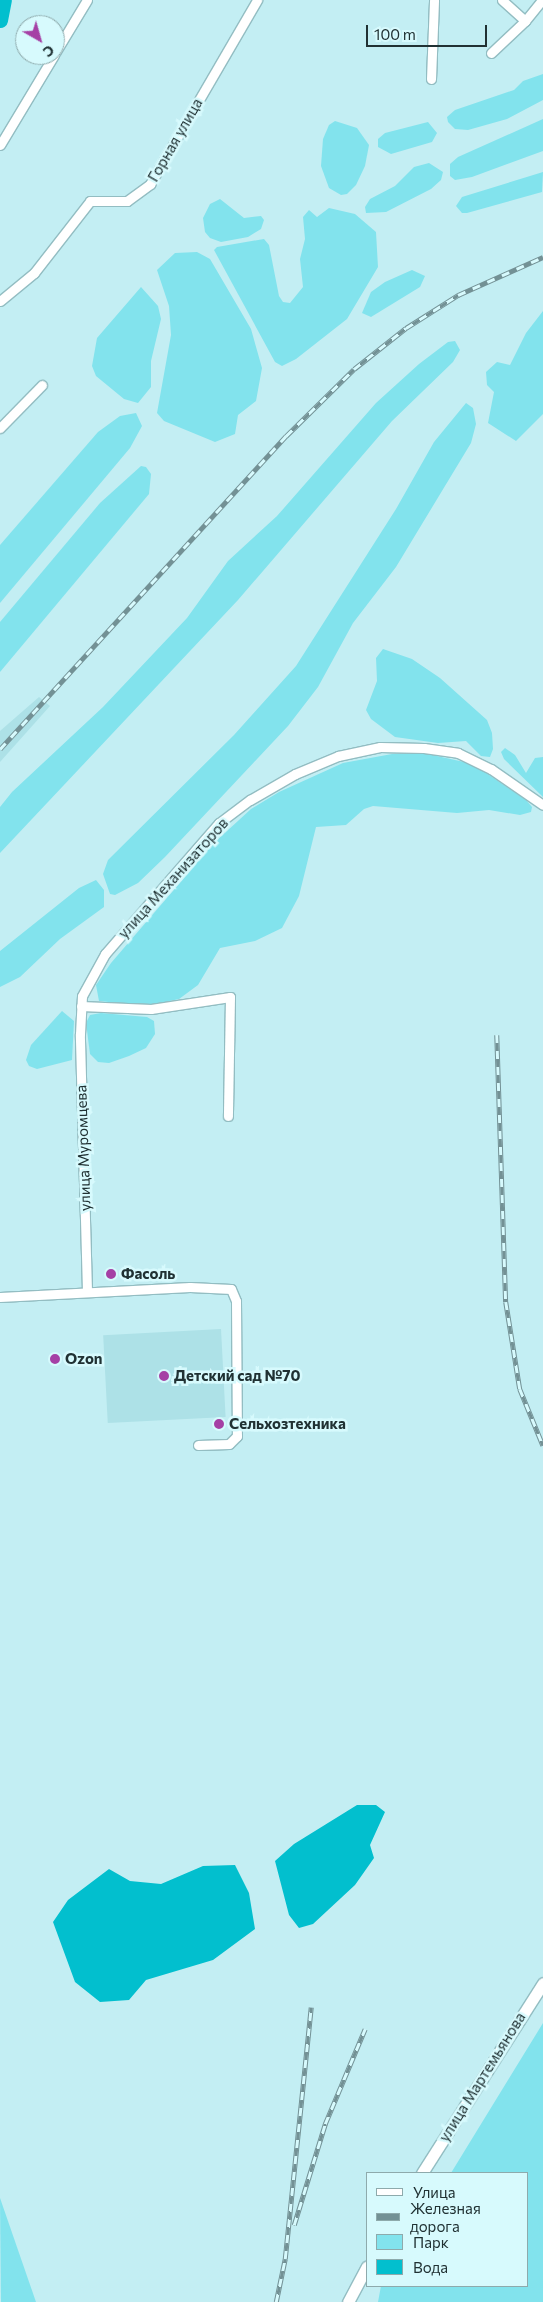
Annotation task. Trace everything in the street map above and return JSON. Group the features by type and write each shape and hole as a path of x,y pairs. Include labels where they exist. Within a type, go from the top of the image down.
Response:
{"street":[{"path":"65,36 87,0"},
{"name":"Горная улица","path":"0,301 34,273 90,201 127,201 150,184 257,0"},
{"path":"431,79 434,0"},
{"path":"502,0 525,21"},
{"path":"490,53 525,21 542,0"},
{"path":"0,145 47,65"},
{"path":"0,428 42,385"},
{"name":"улица Механизаторов","path":"81,1006 89,980 105,954 219,823 269,788 315,766 338,756 380,747 443,750 473,759 543,805"},
{"path":"81,1006 151,1009 230,998 228,1116"},
{"name":"улица Муромцева","path":"81,1006 87,1291"},
{"path":"0,1297 87,1291 225,1287 235,1294 236,1440 229,1444 198,1445"},
{"name":"улица Мартемьянова","path":"423,2172 543,1983"},
{"path":"348,2302 366,2269"}],"shaded area":[{"path":"39,697 50,706 0,762 0,731"},
{"name":"Детский сад №70","path":"221,1329 226,1417 108,1423 103,1335"}],"green space":[{"path":"543,74 543,100 507,119 468,130 455,129 448,122 447,117 455,110 514,90 523,81"},
{"path":"543,119 543,151 472,177 455,180 450,176 450,164 458,157"},
{"path":"335,121 357,128 369,145 365,166 356,185 347,194 341,195 329,188 321,166 323,139 329,125"},
{"path":"428,122 437,133 432,142 391,154 378,147 378,139 385,133"},
{"path":"429,163 443,172 441,180 431,189 386,212 366,213 365,207 370,199 395,186 414,167"},
{"path":"543,172 542,192 467,213 462,213 456,206 462,197"},
{"path":"220,199 244,218 261,216 264,220 261,229 248,237 221,242 210,238 205,232 203,218 210,204"},
{"path":"329,208 355,214 376,232 378,267 347,319 296,359 282,366 275,362 214,250 217,247 264,239 269,245 279,296 283,302 290,303 303,287 300,259 305,239 303,217 309,210 317,217"},
{"path":"197,252 210,259 251,329 262,368 256,401 238,415 235,434 215,442 164,421 157,413 171,335 169,306 157,270 175,253"},
{"path":"412,270 425,276 420,287 371,317 362,313 371,292 385,282"},
{"path":"141,287 158,306 161,319 151,361 151,387 138,403 124,399 96,376 92,366 97,338"},
{"path":"543,311 543,414 516,441 488,423 494,392 487,385 486,372 497,362 510,365 526,333"},
{"path":"455,341 460,350 453,362 392,421 238,600 0,853 0,807 12,792 103,707 187,618 228,561 277,516 376,403 419,364 448,342"},
{"path":"466,403 473,408 476,424 471,443 396,567 353,623 318,687 288,726 165,857 138,883 115,895 110,894 103,874 108,860 234,735 296,666 396,509 434,442"},
{"path":"136,413 142,426 130,448 0,603 0,545 98,432 120,416"},
{"path":"141,466 146,467 151,474 149,494 0,672 0,622 100,503"},
{"path":"383,649 412,659 440,678 487,720 492,733 493,749 490,757 481,756 466,741 438,743 395,737 371,719 366,710 377,681 376,658"},
{"path":"505,748 515,755 526,773 535,758 543,757 543,797 504,759 501,752"},
{"path":"392,754 428,754 473,764 526,800 532,807 531,812 520,815 489,810 457,813 373,806 364,809 346,825 316,827 299,896 282,928 255,941 220,948 198,985 179,999 147,1006 99,1001 96,985 111,963 215,842 251,809 279,792 343,763"},
{"path":"96,880 104,890 104,907 60,939 20,977 0,987 0,951 79,888"},
{"path":"62,1011 74,1021 72,1060 37,1069 29,1066 26,1060 31,1045"},
{"path":"101,1013 147,1017 154,1021 155,1034 146,1048 109,1063 98,1062 90,1054 86,1023 90,1015"},
{"path":"543,2023 543,2302 378,2302 381,2287 528,2287 528,2172 452,2172"},
{"path":"0,2198 36,2302 1,2302"}],"water":[{"path":"357,1805 376,1805 385,1812 370,1845 374,1858 355,1885 313,1924 299,1928 289,1915 275,1861 294,1844"},
{"path":"235,1865 249,1893 255,1929 213,1960 146,1980 129,2000 100,2002 75,1982 53,1922 68,1900 109,1869 130,1881 161,1884 203,1866"}],"waterway":[{"path":"0,20 4,0"}],"railway":[{"path":"0,749 286,436 354,369 406,328 458,295 543,257"},
{"path":"497,1035 506,1302 520,1389 543,1445"},
{"path":"276,2302 285,2259 311,2007"},
{"path":"294,2225 325,2124 365,2029"}],"place":[{"name":"Фасоль","path":"111,1274"},
{"name":"Ozon","path":"55,1359"},
{"name":"Детский сад №70","path":"164,1376"},
{"name":"Сельхозтехника","path":"219,1424"}]}
